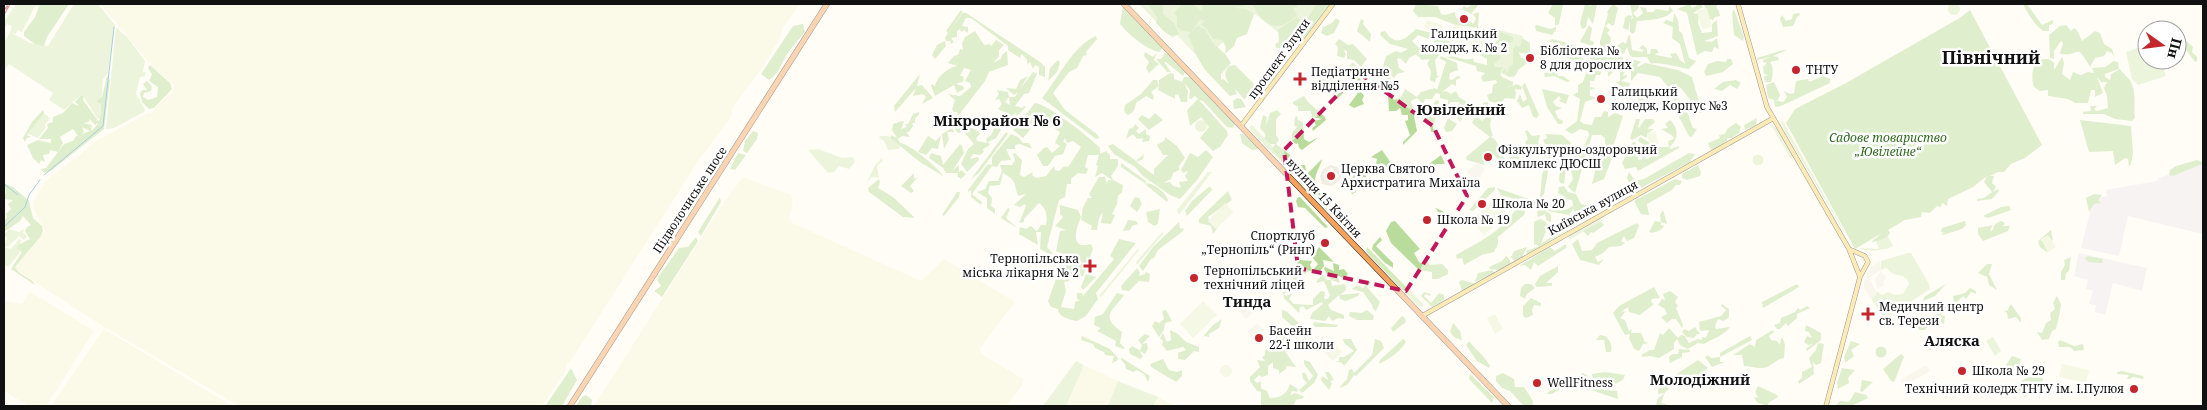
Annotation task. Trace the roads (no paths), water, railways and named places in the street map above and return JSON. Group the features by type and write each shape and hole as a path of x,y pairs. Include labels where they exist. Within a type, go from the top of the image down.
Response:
{"highway":[{"name":"Підволочиське шосе","path":"570,406 828,4"},
{"name":"вулиця 15 Квітня","path":"1124,4 1508,406"}],"main road":[{"name":"проспект Злуки","path":"1241,126 1333,4"},
{"path":"1738,4 1767,108 1849,249 1860,277"},
{"name":"Київська вулиця","path":"1422,316 1772,119"},
{"path":"1826,406 1860,277 1868,260 1863,255 1849,249"},
{"path":"1856,264 1857,256 1863,255"},
{"path":"1856,264 1860,267 1866,265"}],"waterway":[{"path":"44,175 103,126 114,27"},
{"path":"4,227 25,207 29,195 40,180"},
{"path":"4,184 18,195"}],"railway":[{"path":"4,13 9,4"}],"place":[{"name":"Галицький коледж, к. № 2","path":"1464,19"},
{"name":"Бібліотека № 8 для дорослих","path":"1530,58"},
{"name":"ТНТУ","path":"1796,70"},
{"name":"Педіатричне відділення №5","path":"1300,79"},
{"name":"Галицький коледж, Корпус №3","path":"1601,99"},
{"name":"Фізкультурно-оздоровчий комплекс ДЮСШ","path":"1488,157"},
{"name":"Церква Святого Архистратига Михаїла","path":"1331,176"},
{"name":"Школа № 20","path":"1482,204"},
{"name":"Школа № 19","path":"1427,220"},
{"name":"Спортклуб „Тернопіль“ (Ринг)","path":"1325,243"},
{"name":"Тернопільська міська лікарня № 2","path":"1090,266"},
{"name":"Тернопільський технічний ліцей","path":"1194,278"},
{"name":"Медичний центр св. Терези","path":"1868,314"},
{"name":"Басейн 22-ї школи","path":"1259,338"},
{"name":"Школа № 29","path":"1962,371"},
{"name":"WellFitness","path":"1537,383"},
{"name":"Технічний коледж ТНТУ ім. І.Пулюя","path":"2134,389"}],"district":[{"name":"Північний","path":"1991,58"},
{"name":"Ювілейний","path":"1461,110"},
{"name":"Мікрорайон № 6","path":"997,121"},
{"name":"Тинда","path":"1247,302"},
{"name":"Аляска","path":"1952,341"},
{"name":"Молодіжний","path":"1700,380"}],"park label":[{"name":"Садове товариство „Ювілейне“","path":"1888,145"}]}
